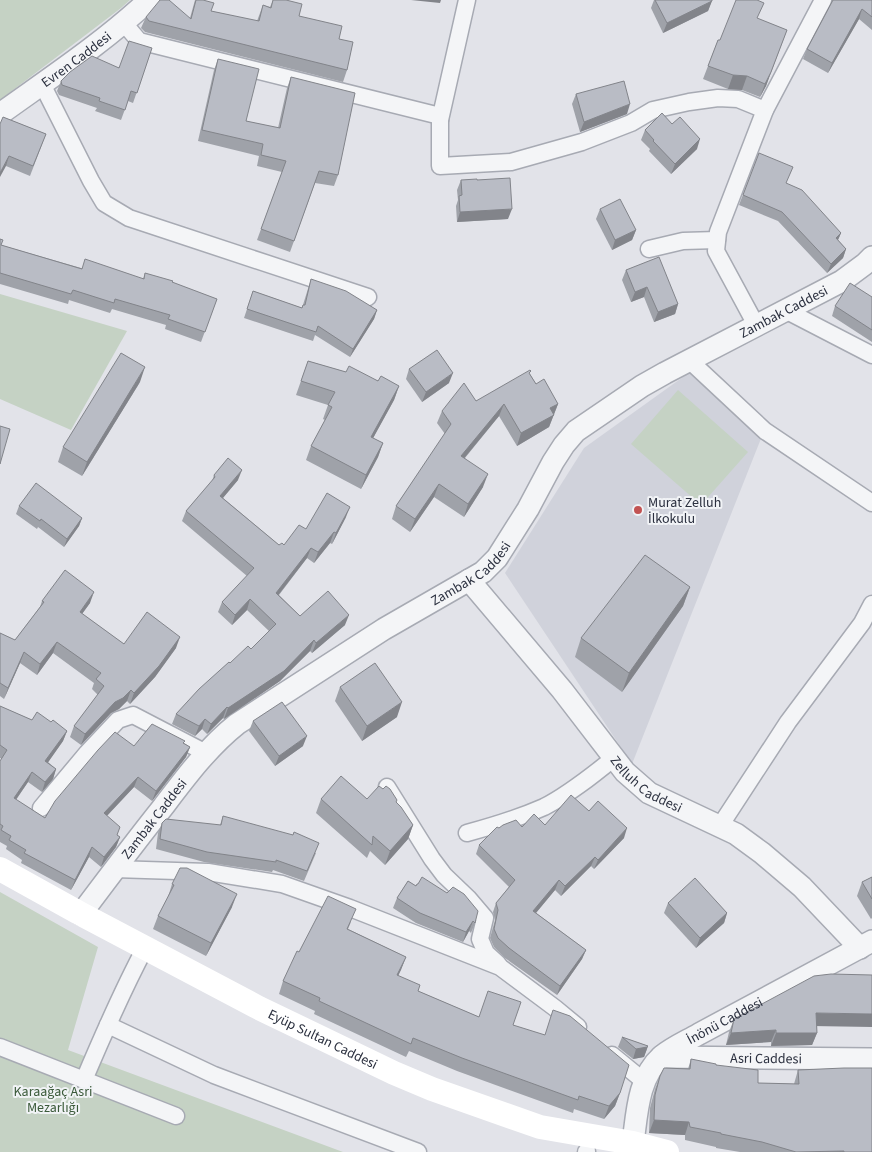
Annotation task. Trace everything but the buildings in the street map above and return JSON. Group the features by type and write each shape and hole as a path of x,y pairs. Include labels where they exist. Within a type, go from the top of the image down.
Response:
{"main road":[{"name":"Eyüp Sultan Caddesi","path":"0,869 80,914 259,1008 432,1090 540,1127 633,1143 668,1152"},
{"path":"540,1127 587,1152"}],"street":[{"name":"Evren Caddesi","path":"0,114 85,52 148,0"},
{"path":"467,0 440,120 440,166 511,162 582,142 631,123 653,110 689,102 718,98 738,99 765,110"},
{"path":"756,325 716,251 718,232 765,110 823,0"},
{"path":"122,22 139,40 440,116 440,120"},
{"path":"42,84 104,203 129,218 368,297"},
{"path":"649,249 683,241 717,240"},
{"name":"Zambak Caddesi","path":"80,914 206,753 224,734 384,628 483,572 497,558 528,509 564,445 576,431 665,372 690,361 842,281 872,257"},
{"path":"785,310 872,355"},
{"path":"690,361 765,431 872,503"},
{"name":"Zelluh Caddesi","path":"469,580 562,690 625,772 650,793 736,834 762,853 866,944"},
{"path":"720,826 788,722 867,628 872,604"},
{"path":"41,808 87,753 118,720 134,715 206,753"},
{"path":"467,834 510,821 546,806 576,787 614,758"},
{"path":"387,786 432,859 444,875 485,918 480,939 486,953 645,1082"},
{"path":"114,870 208,872 282,884 500,966"},
{"name":"İnönü Caddesi","path":"633,1143 642,1089 649,1073 661,1057 699,1034 866,944"},
{"path":"84,1080 145,948"},
{"path":"108,1025 214,1075 418,1152"},
{"path":"0,1047 176,1116"},
{"name":"Asri Caddesi","path":"661,1057 872,1059"}],"shaded area":[{"name":"Murat Zelluh İlkokulu","path":"690,372 762,436 632,764 505,573 584,448"}],"green space":[{"path":"0,0 130,0 0,100"},
{"path":"0,294 127,331 71,430 0,399"},
{"path":"678,390 748,452 701,505 631,444"},
{"name":"Karaağaç Asri Mezarlığı","path":"0,892 98,947 68,1050 343,1152 0,1152"}],"place":[{"name":"Murat Zelluh İlkokulu","path":"638,510"}]}
